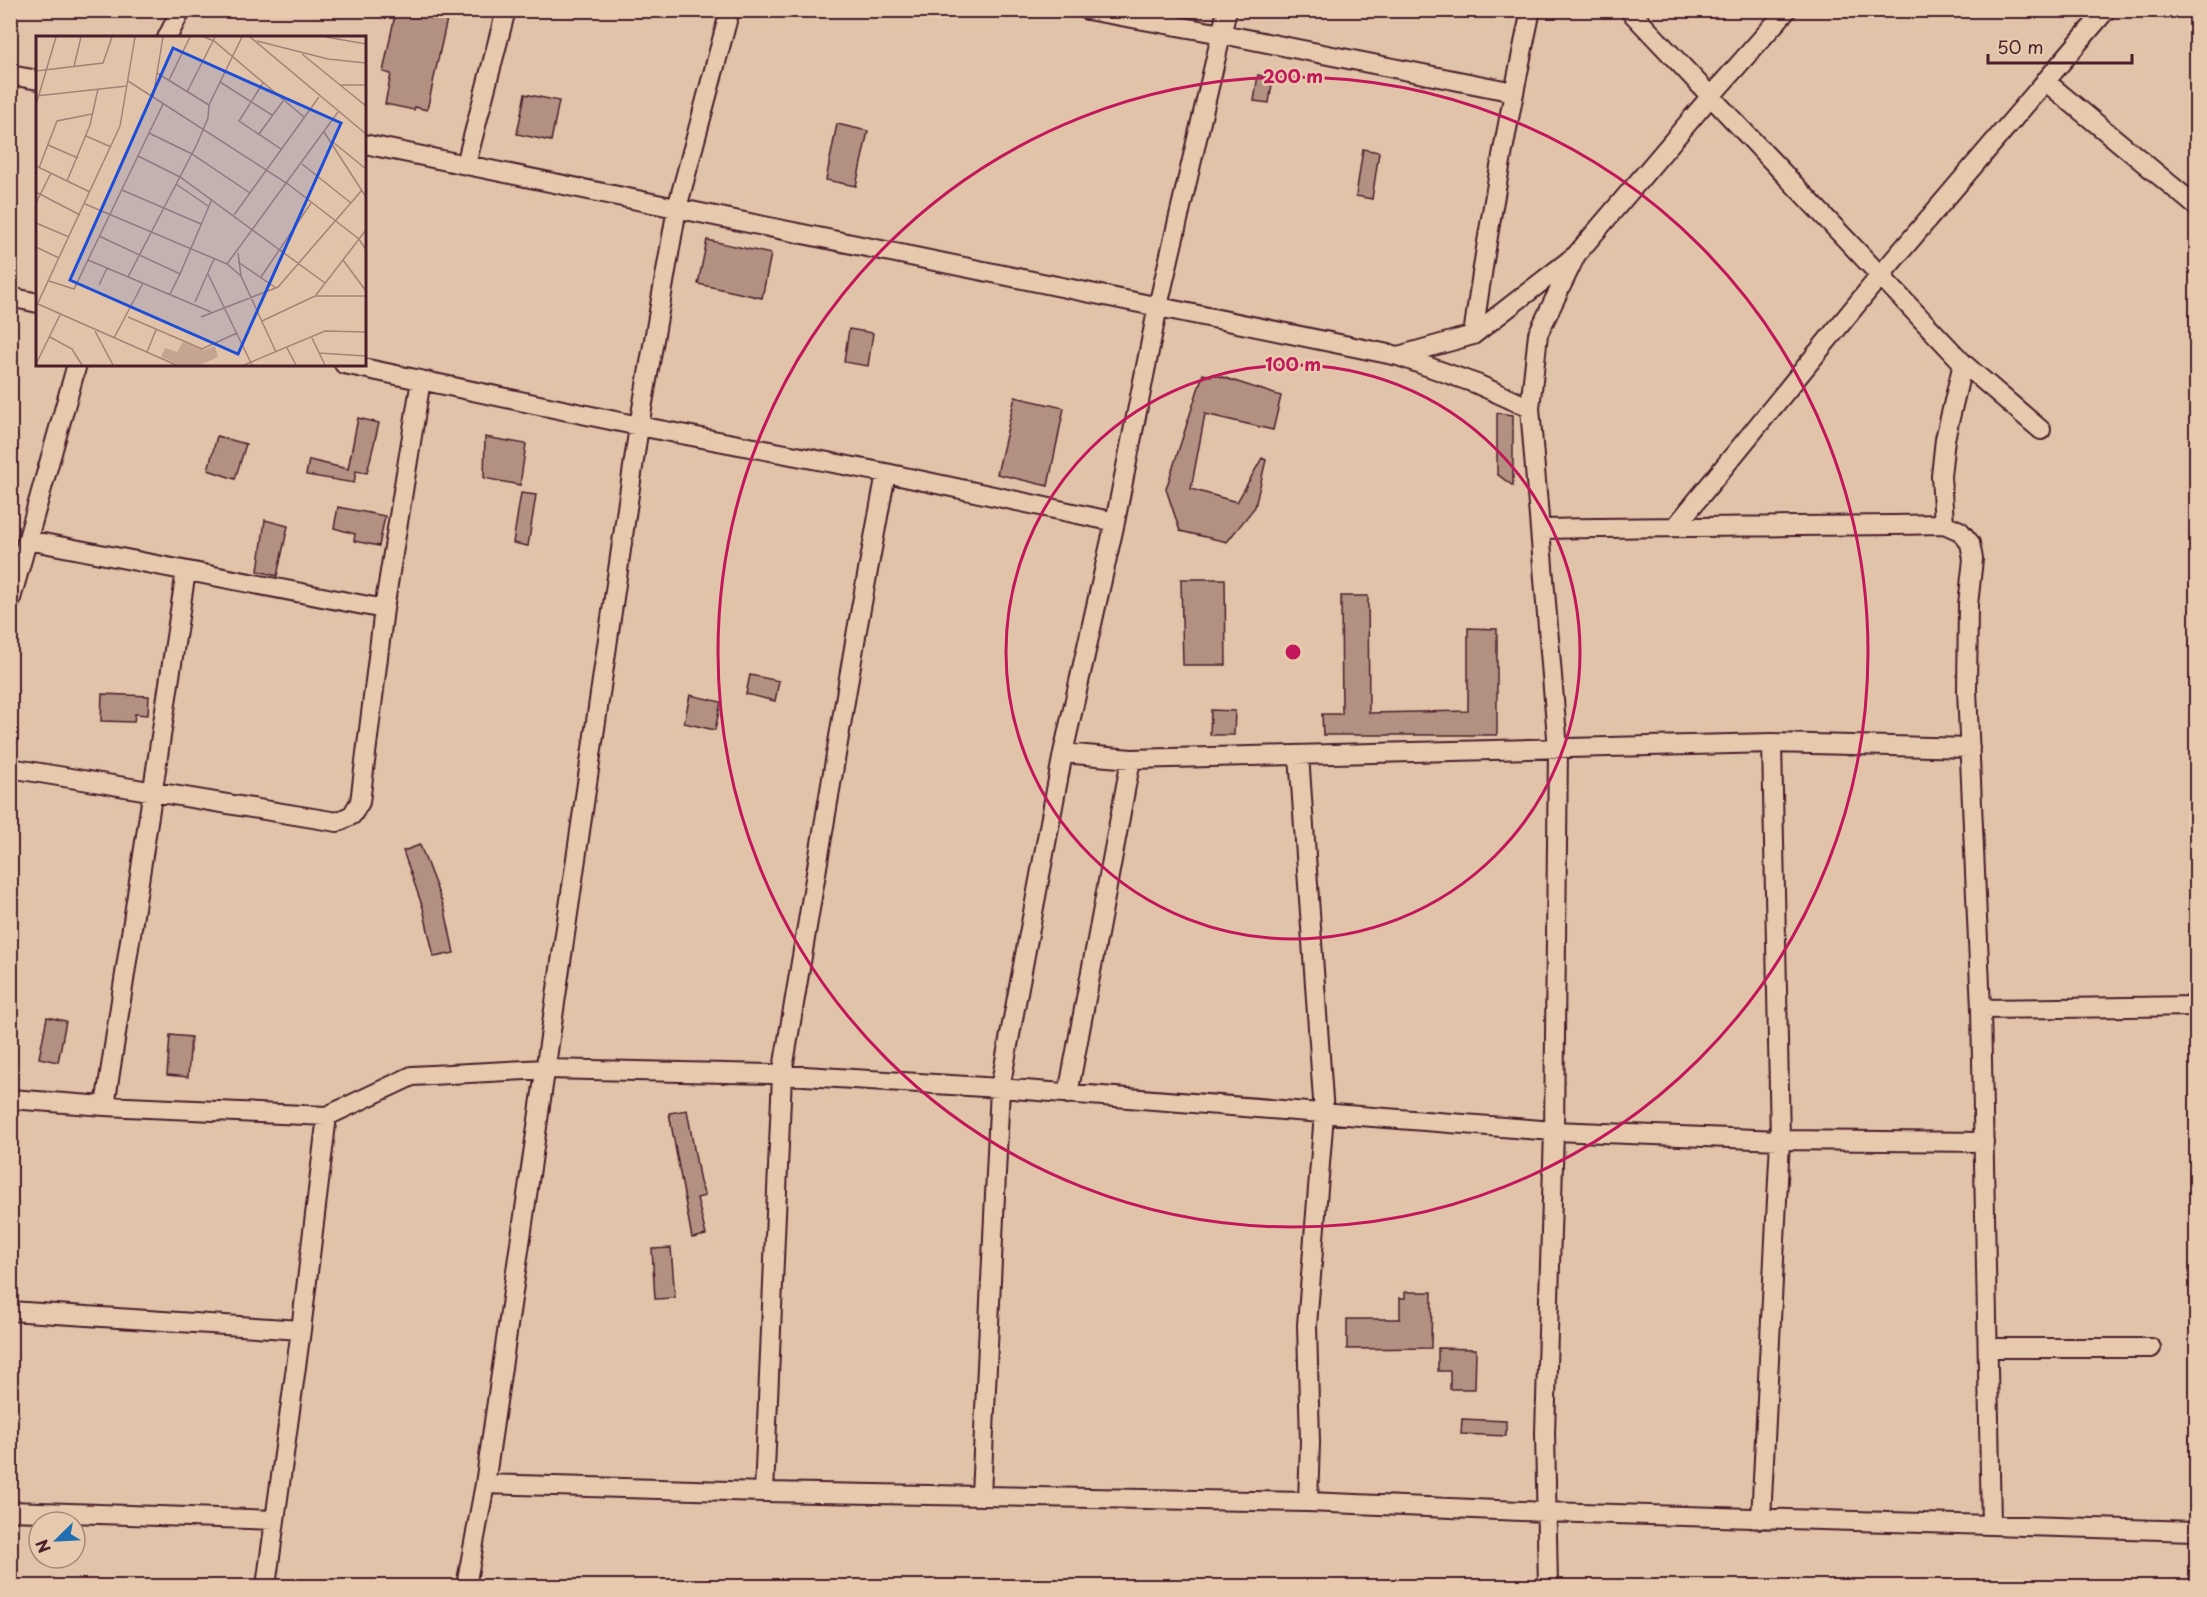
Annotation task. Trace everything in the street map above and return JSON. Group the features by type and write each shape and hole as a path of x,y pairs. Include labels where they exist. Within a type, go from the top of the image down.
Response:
{"street":[{"path":"168,36 181,10"},
{"path":"466,164 506,10"},
{"path":"466,1587 485,1484 639,426 676,208 730,10"},
{"path":"1088,10 1514,92"},
{"path":"981,1495 1000,1088 1063,753 1115,522 1158,306 1227,10"},
{"path":"1473,335 1482,266 1531,10"},
{"path":"1629,10 1879,277 1963,363 2041,430"},
{"path":"1398,356 1473,335 1576,255 1787,10"},
{"path":"1676,526 1879,277 2106,10"},
{"path":"10,75 36,80"},
{"path":"2045,81 2196,206"},
{"path":"366,144 1398,356 1477,384 1530,408"},
{"path":"1548,1587 1545,1433 1554,1131 1558,749 1530,408 1538,334 1576,255"},
{"path":"10,297 36,303"},
{"path":"1944,524 1942,467 1945,439 1963,363"},
{"path":"10,602 76,366"},
{"path":"354,366 639,426 886,473 1115,522"},
{"path":"10,768 337,822 352,815 360,802 384,609 421,380"},
{"path":"764,1492 782,1075 886,473"},
{"path":"1540,529 1944,524 1960,531 1970,543 1973,559 1967,657 1981,1009 1991,1524"},
{"path":"28,540 384,609"},
{"path":"105,1106 186,571"},
{"path":"1063,753 1131,759 1772,743 1970,748"},
{"path":"1761,1519 1780,1140 1772,743"},
{"path":"1299,755 1324,1114 1307,1325 1310,1442 1308,1502"},
{"path":"1068,1094 1131,759"},
{"path":"1981,1009 2196,1006"},
{"path":"10,1098 105,1106 327,1116 412,1076 546,1069 782,1075 1000,1088 1554,1131 1780,1140 1984,1142"},
{"path":"266,1587 327,1116"},
{"path":"10,1311 301,1330"},
{"path":"1988,1348 2151,1348"},
{"path":"485,1484 764,1492 1308,1502 1546,1512 2196,1531"},
{"path":"10,1511 275,1520"}],"building":[{"path":"396,10 449,10 427,110 415,107 414,110 385,104 391,74 383,72"},
{"path":"1258,75 1273,78 1269,103 1254,101"},
{"path":"525,94 559,101 551,141 517,134"},
{"path":"837,124 868,131 856,186 826,180"},
{"path":"1363,149 1379,152 1372,199 1356,196"},
{"path":"707,240 771,254 762,298 698,284"},
{"path":"849,329 873,333 868,366 844,362"},
{"path":"1203,374 1211,376 1213,374 1281,396 1273,430 1205,414 1191,489 1237,502 1262,458 1266,460 1255,507 1227,542 1180,531 1166,489"},
{"path":"1015,397 1064,408 1048,486 997,474"},
{"path":"1497,413 1513,415 1513,486 1497,474"},
{"path":"358,418 379,423 367,473 356,471 354,483 306,475 309,460 348,469"},
{"path":"217,436 246,444 235,479 208,470"},
{"path":"485,437 526,444 520,485 484,478"},
{"path":"521,493 536,495 528,546 513,543"},
{"path":"338,507 385,516 379,546 354,541 355,534 334,528"},
{"path":"265,520 288,526 277,576 258,571"},
{"path":"1181,579 1225,579 1226,665 1183,665"},
{"path":"1341,596 1368,596 1369,713 1468,711 1468,628 1497,629 1497,735 1323,735 1322,714 1342,714"},
{"path":"750,675 779,681 775,701 746,694"},
{"path":"102,694 149,696 148,715 135,714 134,722 101,721"},
{"path":"690,695 721,702 715,730 684,723"},
{"path":"1211,710 1235,711 1234,735 1210,735"},
{"path":"420,845 445,910 454,953 434,957 423,908 403,851"},
{"path":"47,1017 66,1021 58,1062 39,1058"},
{"path":"170,1035 191,1037 188,1077 167,1075"},
{"path":"687,1110 700,1182 705,1196 697,1198 706,1235 692,1238 669,1113"},
{"path":"671,1248 675,1298 655,1299 652,1249"},
{"path":"1405,1292 1432,1292 1431,1348 1347,1349 1347,1319 1400,1319 1400,1298 1405,1298"},
{"path":"1438,1348 1476,1349 1475,1389 1450,1389 1450,1371 1438,1371"},
{"path":"1462,1419 1506,1421 1506,1436 1461,1434"}]}
